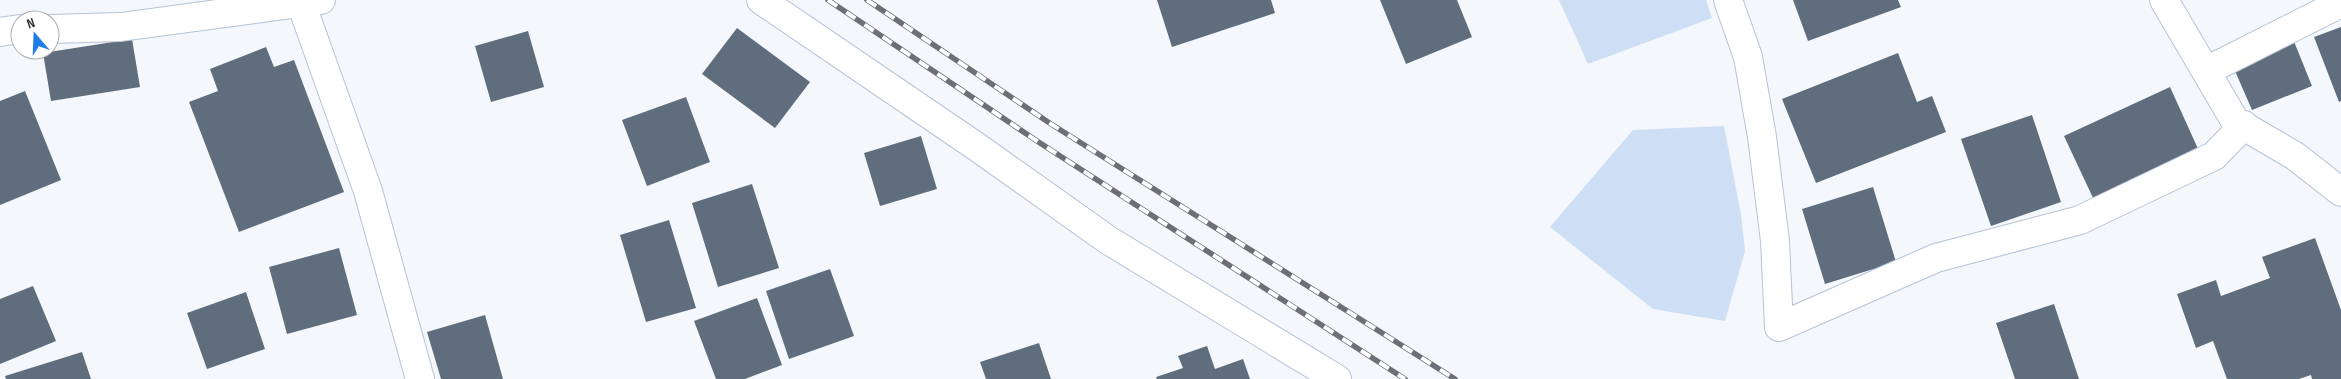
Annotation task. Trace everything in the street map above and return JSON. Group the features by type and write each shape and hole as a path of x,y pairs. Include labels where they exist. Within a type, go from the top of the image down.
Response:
{"street":[{"path":"761,0 977,147 1108,240 1337,379"},
{"path":"1728,0 1748,58 1762,138 1775,241 1780,327 1936,258 2080,220 2214,156 2244,126"},
{"path":"2164,0 2236,121 2295,156 2341,192"},
{"path":"60,29 121,27 311,1 368,191 420,379"},
{"path":"2206,71 2341,3"}],"shaded area":[{"path":"1559,0 1706,0 1712,18 1588,64"},
{"path":"1724,126 1741,215 1745,251 1725,321 1653,309 1550,227 1633,130"}],"building":[{"path":"1157,0 1271,0 1275,13 1172,47"},
{"path":"1380,0 1457,0 1472,37 1406,64"},
{"path":"1793,0 1898,0 1901,7 1808,41"},
{"path":"2341,27 2341,101 2339,102 2314,37"},
{"path":"737,28 810,82 775,128 702,74"},
{"path":"528,31 544,87 491,102 475,46"},
{"path":"132,39 140,87 51,101 44,60 60,60 60,50"},
{"path":"2293,39 2312,86 2252,110 2232,64"},
{"path":"266,47 274,67 294,60 344,192 239,232 189,102 218,91 210,69"},
{"path":"1898,53 1917,102 1932,96 1946,132 1816,183 1782,99"},
{"path":"2170,87 2199,151 2094,200 2064,136"},
{"path":"25,91 61,180 0,205 0,101"},
{"path":"686,97 710,162 647,186 622,120"},
{"path":"2032,115 2061,202 1991,226 1961,139"},
{"path":"921,136 937,189 880,206 864,153"},
{"path":"752,184 779,268 718,287 692,203"},
{"path":"1873,187 1896,262 1825,284 1802,209"},
{"path":"669,220 696,308 646,322 620,235"},
{"path":"2315,238 2341,310 2341,379 2312,379 2311,375 2299,379 2227,379 2213,341 2196,348 2177,294 2216,280 2221,296 2270,278 2262,257"},
{"path":"339,248 357,315 287,334 269,267"},
{"path":"830,269 854,336 789,359 766,291"},
{"path":"33,286 56,341 0,364 0,299"},
{"path":"246,292 265,349 207,369 187,313"},
{"path":"757,298 782,365 745,379 716,379 694,321"},
{"path":"2054,304 2079,379 2015,379 1996,323"},
{"path":"485,315 503,379 441,379 427,332"},
{"path":"1039,343 1051,379 986,379 980,362"},
{"path":"1207,346 1215,369 1243,359 1250,379 1157,379 1156,377 1183,368 1178,356"},
{"path":"82,352 91,379 6,379 5,376"}],"railway":[{"path":"828,0 1040,143 1405,379"},
{"path":"867,0 1051,124 1455,379"}]}
